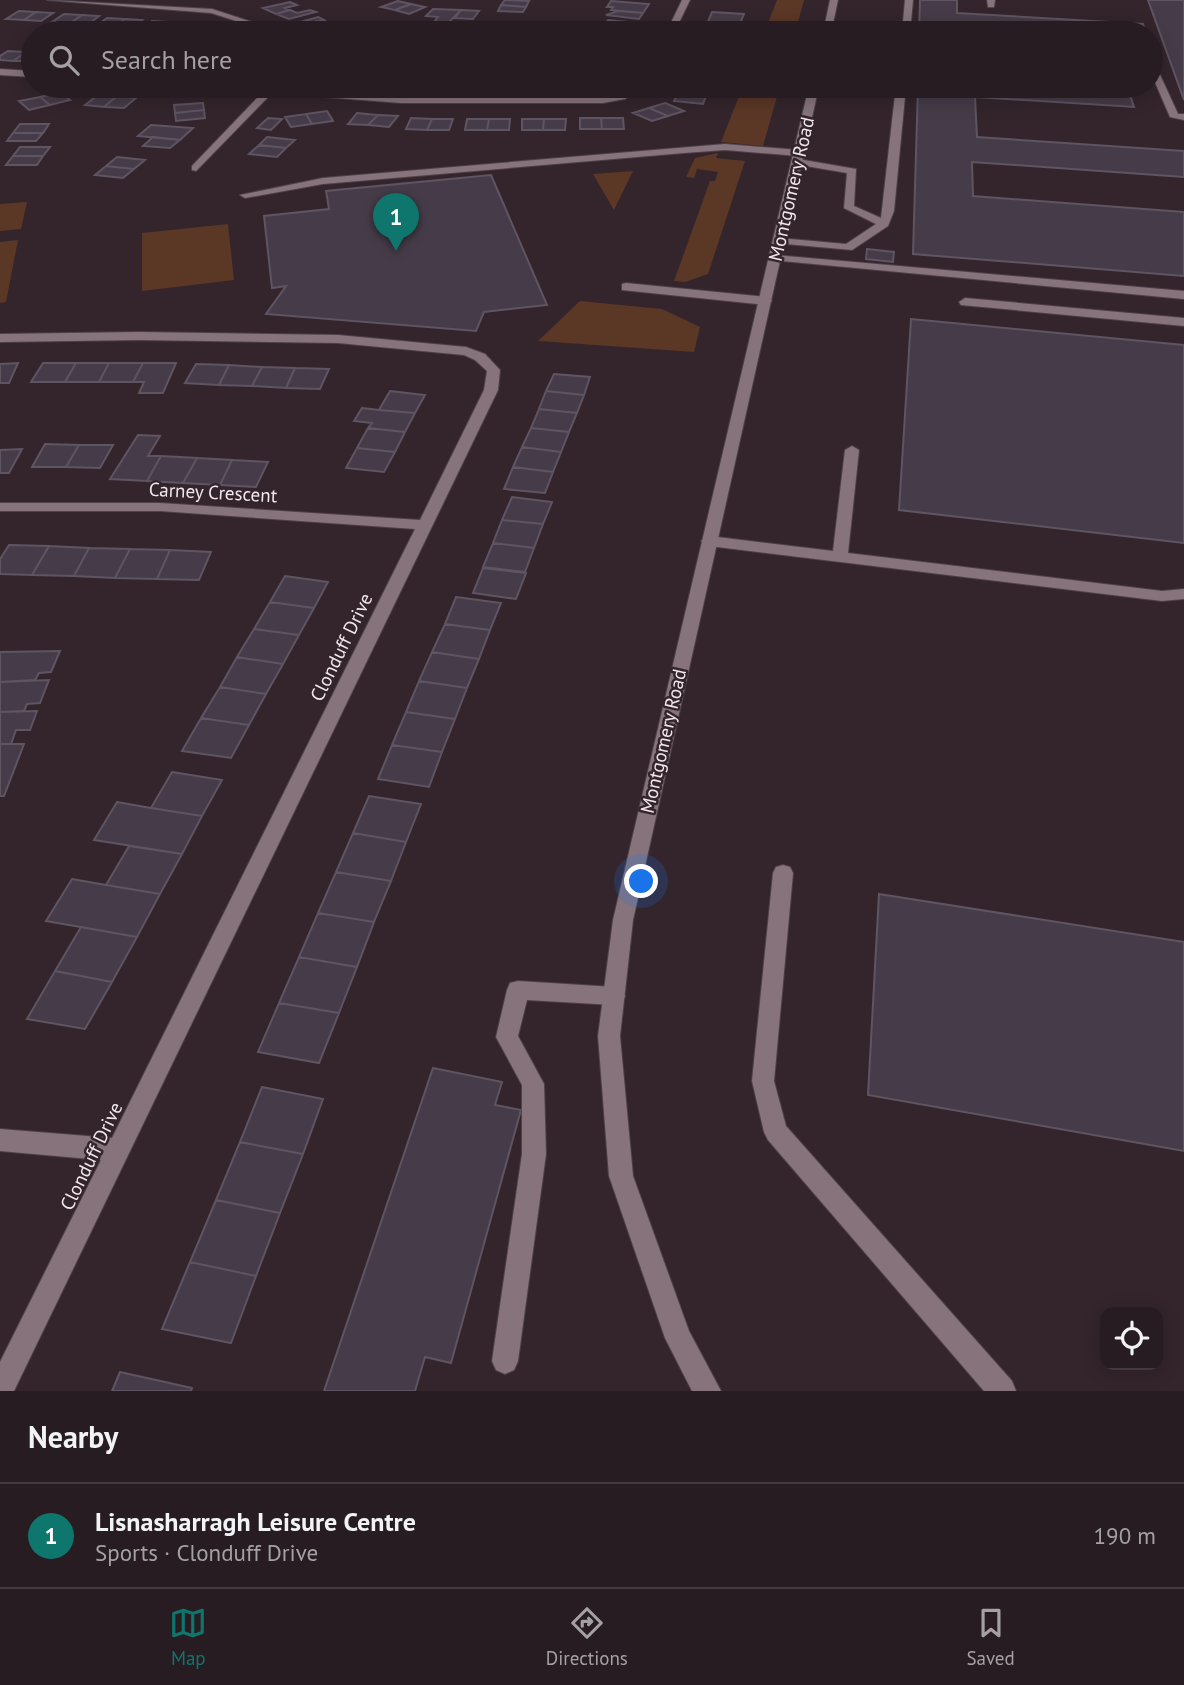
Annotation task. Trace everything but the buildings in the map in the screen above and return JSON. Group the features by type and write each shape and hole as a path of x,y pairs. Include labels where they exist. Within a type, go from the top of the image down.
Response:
{"street":[{"path":"51,0 212,11 244,21"},
{"path":"177,8 188,0"},
{"path":"676,21 686,0"},
{"path":"830,21 834,0"},
{"path":"907,21 909,0"},
{"path":"0,72 21,73"},
{"path":"0,85 11,73"},
{"path":"1163,91 1175,117 1184,117"},
{"path":"196,168 262,98"},
{"path":"382,98 453,102 616,98"},
{"name":"Montgomery Road","path":"707,1391 678,1338 621,1175 609,1036 623,920 812,98"},
{"path":"777,249 848,248 884,224 889,211 900,98"},
{"path":"245,195 323,181 725,147 799,158 852,171 849,208 884,224"},
{"path":"777,249 1184,295"},
{"path":"626,287 766,301"},
{"path":"965,302 1184,322"},
{"name":"Clonduff Drive","path":"0,338 139,336 338,339 466,351 480,357 494,370 491,390 0,1391"},
{"path":"840,557 852,450"},
{"name":"Carney Crescent","path":"0,507 160,507 424,525"},
{"path":"709,541 1162,596 1184,594"},
{"path":"783,873 763,1081 776,1132 1002,1391"},
{"path":"505,1361 534,1154 533,1084 507,1037 518,990 614,996"},
{"path":"0,1140 117,1150"}],"shaded area":[{"path":"777,0 804,0 798,21 769,21"},
{"path":"738,98 777,98 763,146 721,142"},
{"path":"718,153 716,158 745,161 708,274 685,282 674,281 710,181 715,181 718,172 697,169 694,178 686,177 695,158"},
{"path":"633,171 614,210 593,174"},
{"path":"27,202 21,229 0,231 0,204"},
{"path":"228,224 234,280 142,291 142,233"},
{"path":"18,240 6,302 0,303 0,242"},
{"path":"580,301 662,309 700,327 694,352 538,341"}],"place":[{"name":"Lisnasharragh Leisure Centre","path":"396,251"}]}
